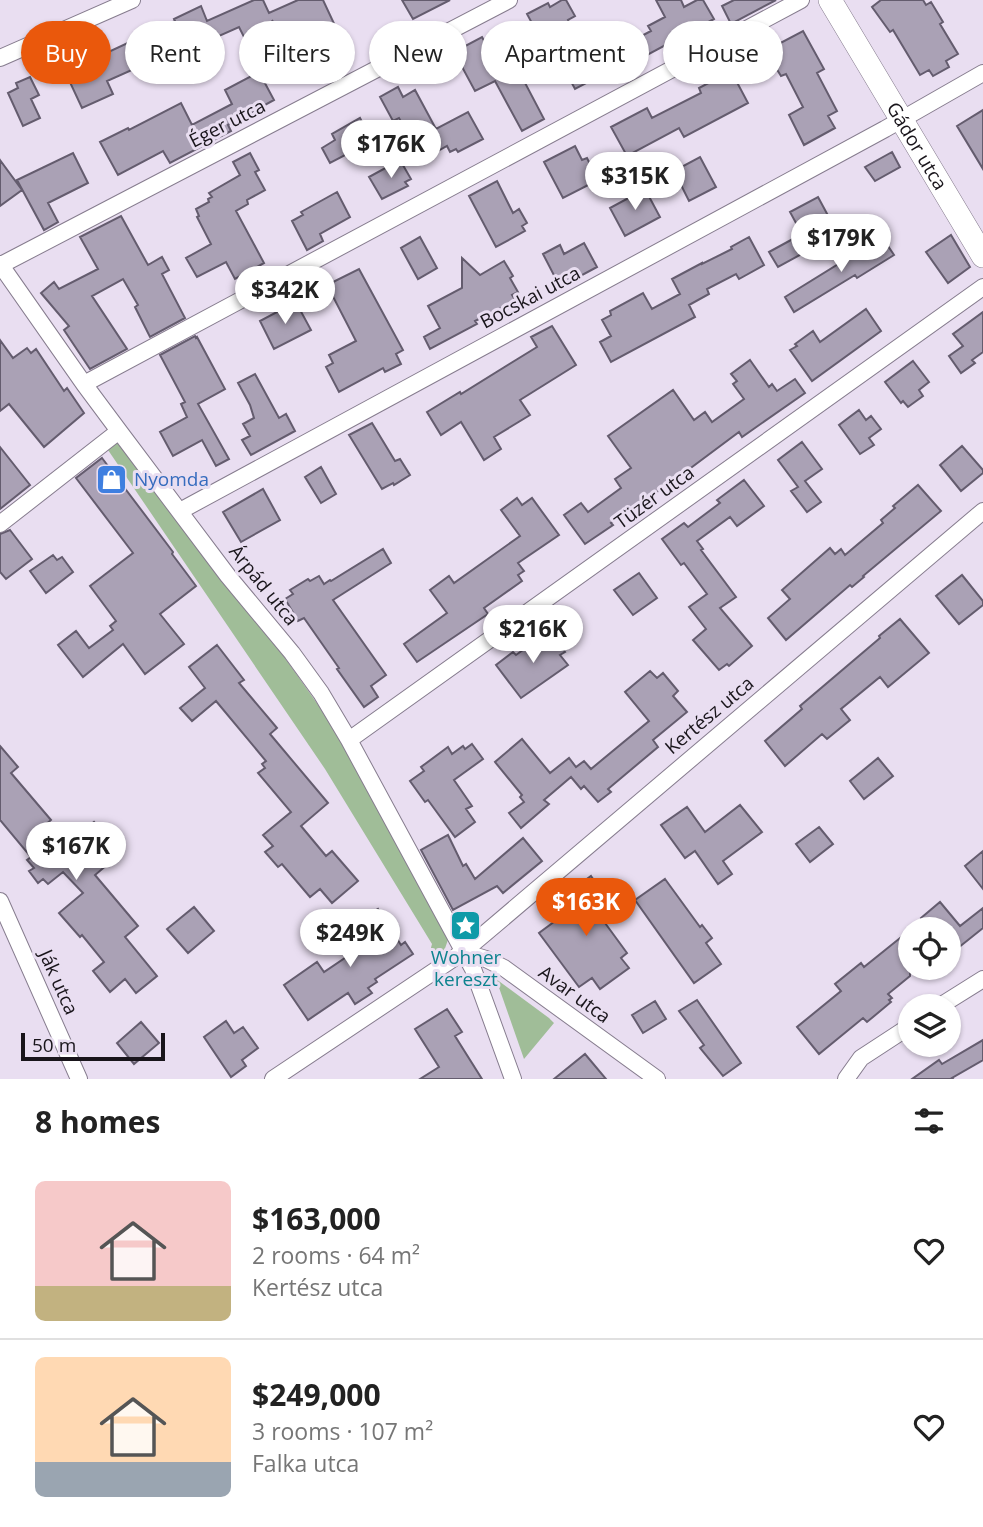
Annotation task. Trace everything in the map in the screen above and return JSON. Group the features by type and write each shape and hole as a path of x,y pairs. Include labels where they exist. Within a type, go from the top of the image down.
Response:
{"street":[{"path":"0,58 132,0"},
{"name":"Éger utca","path":"0,264 509,0"},
{"path":"84,384 801,0"},
{"name":"Gádor utca","path":"830,0 983,256"},
{"name":"Bocskai utca","path":"180,511 983,73"},
{"name":"Árpád utca","path":"0,264 119,431 228,576 292,653 321,693 474,969 513,1079"},
{"name":"Tüzér utca","path":"349,740 983,287"},
{"path":"0,524 119,431"},
{"name":"Kertész utca","path":"273,1079 463,952 983,511"},
{"name":"Ják utca","path":"0,901 79,1079"},
{"name":"Avar utca","path":"463,952 504,968 657,1079"},
{"path":"959,994 983,979"},
{"path":"846,1079 861,1058 898,1034"}],"green space":[{"path":"118,438 266,631 345,743 449,937 443,954 429,955 432,944 325,769 108,450"},
{"path":"496,979 554,1023 524,1059"}],"building":[{"path":"254,0 263,0 269,13 298,0 323,0 333,21 239,21 239,27 225,33 225,21 207,21"},
{"path":"402,0 450,0 413,19"},
{"path":"566,0 575,16 569,21 531,21 527,14 548,3 550,7"},
{"path":"656,0 681,0 684,7 703,0 714,19 663,21 663,46 649,54 649,25 665,17"},
{"path":"734,0 776,0 737,21 730,21 722,6"},
{"path":"881,0 923,0 926,5 931,2 943,22 940,24 958,54 946,61 949,67 933,76 929,70 920,75 893,30 890,32 872,7"},
{"path":"201,6 207,21 175,21 174,19"},
{"path":"803,31 824,69 817,73 837,111 828,116 835,128 804,145 789,115 803,107 786,74 783,75 783,42"},
{"path":"481,38 481,84 489,84 475,91 467,76 467,45"},
{"path":"125,44 125,73 111,79 111,51"},
{"path":"21,81 21,84 34,84 39,95 31,99 40,118 23,126 8,93 18,88 16,83"},
{"path":"239,83 265,84 274,100 228,125 231,131 170,163 163,151 118,175 100,142 181,103 192,125 232,104 225,90"},
{"path":"71,84 108,84 113,94 82,108"},
{"path":"497,84 526,84 544,119 522,131"},
{"path":"707,84 738,84 748,103 684,137 679,128 627,156 611,127 647,108 652,118 701,93 699,88"},
{"path":"398,87 403,97 415,90 436,129 468,112 483,139 458,152 456,149 450,152 447,146 422,160 399,118 393,121 380,97"},
{"path":"983,110 983,169 957,126"},
{"path":"360,118 372,141 330,163 322,148 335,140 332,134"},
{"path":"575,146 582,160 587,158 598,180 563,198 544,162"},
{"path":"892,152 900,167 875,181 865,167"},
{"path":"73,153 88,183 48,203 58,222 44,230 17,180"},
{"path":"250,153 259,170 255,172 265,190 247,200 248,204 236,211 264,263 235,279 226,262 197,277 186,258 211,244 197,217 199,216 196,209 209,202 208,199 212,197 209,193 240,175 233,162"},
{"path":"700,157 716,187 689,201 674,171"},
{"path":"0,160 22,190 0,206"},
{"path":"400,160 411,179 405,182 408,186 382,199 369,177"},
{"path":"497,181 513,213 519,209 527,223 522,226 525,231 496,247 469,196"},
{"path":"645,189 660,217 625,236 610,208"},
{"path":"337,192 350,217 320,234 323,241 307,250 292,221 303,215 301,212"},
{"path":"818,197 838,234 778,267 769,252 802,234 790,212"},
{"path":"121,216 148,265 162,257 169,270 162,274 185,318 150,337 135,307 138,305 123,279 92,296 127,349 90,369 64,330 69,326 41,293 54,282 59,289 98,269 80,237"},
{"path":"951,235 970,267 948,283 926,252"},
{"path":"420,237 437,268 418,279 401,248"},
{"path":"749,237 764,265 739,279 736,274 707,289 709,294 689,305 695,317 611,362 600,342 611,336 602,320 611,315 610,311 643,293 652,309 680,294 672,279 732,249 731,247"},
{"path":"882,237 894,255 794,312 785,297"},
{"path":"584,243 597,267 560,287 543,254 560,245 564,254"},
{"path":"462,258 480,275 504,261 518,292 512,295 517,303 503,312 501,308 475,321 477,324 430,349 424,337 440,328 428,306 462,288"},
{"path":"359,269 403,350 396,354 401,364 385,372 383,368 339,392 326,367 333,363 329,355 356,341 327,285"},
{"path":"290,305 292,309 298,306 311,330 274,349 260,321"},
{"path":"866,309 881,331 812,381 790,350 813,331 820,342"},
{"path":"983,312 983,352 972,360 975,363 961,373 949,356 963,346 953,334"},
{"path":"552,326 576,365 520,400 530,415 494,437 501,449 484,460 461,422 441,435 427,412 537,347 531,337"},
{"path":"195,336 225,389 198,404 229,459 216,466 202,440 173,456 160,432 187,417 181,404 185,402 160,355"},
{"path":"0,340 13,358 27,348 31,353 36,349 64,391 67,388 84,413 44,447 9,404 0,411"},
{"path":"750,360 769,387 772,384 777,391 795,379 805,393 742,437 739,432 585,544 564,515 581,503 588,512 621,488 615,479 631,468 608,436 673,390 694,420 705,412 712,422 744,399 733,384 737,381 731,374"},
{"path":"913,361 929,382 919,390 923,396 908,407 903,401 901,403 885,382"},
{"path":"255,374 279,418 286,414 295,431 251,455 242,440 250,436 243,424 254,418 238,383"},
{"path":"859,410 866,420 871,416 881,429 869,438 874,445 860,454 839,425"},
{"path":"372,423 395,461 400,459 410,475 382,489 349,435"},
{"path":"802,442 822,469 805,481 821,502 807,512 791,491 798,487 778,460"},
{"path":"962,446 983,473 961,491 940,465"},
{"path":"0,447 30,485 0,509"},
{"path":"102,458 196,586 160,614 184,644 145,674 123,644 83,677 58,645 76,631 89,648 113,630 110,626 116,621 90,586 133,553 76,478"},
{"path":"321,467 336,494 321,503 305,477"},
{"path":"744,480 764,506 737,526 730,517 697,541 736,597 720,608 752,646 729,666 727,664 719,670 693,640 706,629 689,607 707,594 662,539 684,523 688,527 720,503 717,500"},
{"path":"918,485 941,511 786,640 768,618 790,599 782,590 830,548 835,554 841,549 845,555 883,523 881,520 895,508 893,506"},
{"path":"263,489 280,520 241,542 223,512"},
{"path":"517,498 522,505 532,498 559,535 518,563 524,571 518,575 522,581 484,608 488,614 417,662 404,644 447,613 430,590 449,576 454,583 520,536 501,510"},
{"path":"10,530 32,559 6,579 0,572 0,534"},
{"path":"383,549 391,563 333,600 386,675 371,686 378,697 364,707 304,618 298,621 285,599 293,594 290,590 308,579 310,581 319,576 324,584"},
{"path":"53,555 57,560 62,557 73,572 46,593 30,571"},
{"path":"639,573 657,598 633,615 614,590"},
{"path":"962,575 983,601 983,605 959,624 936,596"},
{"path":"900,619 929,653 888,687 880,677 841,709 850,720 827,739 822,734 785,766 765,741 802,709 800,706"},
{"path":"549,631 565,652 560,655 568,665 521,698 496,665 513,652 516,655"},
{"path":"217,645 244,680 239,683 277,728 270,734 328,803 301,826 326,856 332,851 358,881 332,903 320,889 310,897 282,864 278,867 265,852 273,846 263,835 291,812 258,773 265,768 262,764 266,761 216,701 192,721 180,708 205,688 189,667"},
{"path":"650,671 657,678 663,673 678,691 673,696 687,712 653,740 658,747 608,789 611,792 598,802 584,786 581,789 571,777 544,800 549,804 521,828 509,813 524,802 520,797 522,795 495,762 522,739 550,773 569,758 576,767 584,761 591,769 649,721 625,692"},
{"path":"472,744 483,759 454,780 472,806 466,809 475,822 455,837 428,800 425,802 410,781 424,771 421,767 448,747 452,754 463,746 465,749"},
{"path":"0,746 18,767 11,773 51,820 44,826 61,849 94,822 110,840 104,844 115,858 95,875 138,926 125,937 157,976 136,993 125,979 110,992 93,971 104,962 59,913 83,893 63,872 48,884 43,879 38,883 29,871 34,868 27,860 31,857 0,820"},
{"path":"878,758 893,776 864,799 850,781"},
{"path":"740,805 762,832 723,861 732,874 718,884 695,851 685,858 661,825 687,807 705,832"},
{"path":"819,827 833,844 810,862 796,844"},
{"path":"448,835 463,866 466,864 475,879 523,838 542,861 503,893 497,886 453,910 421,850"},
{"path":"983,851 983,889 965,866"},
{"path":"591,876 610,903 597,912 627,953 621,958 629,968 600,989 592,978 579,987 539,933 570,910 561,898"},
{"path":"665,879 700,927 702,925 712,938 706,943 721,964 694,983 635,900"},
{"path":"940,902 952,917 922,917"},
{"path":"194,907 214,931 188,953 167,929"},
{"path":"983,908 983,928 961,946 961,925"},
{"path":"378,909 401,945 405,942 413,954 375,979 377,982 368,988 372,993 355,1004 348,993 308,1020 284,985 317,962 324,972 364,945 351,926"},
{"path":"898,940 898,980 905,980 888,994 892,998 889,1000 891,1002 867,1022 863,1018 819,1054 797,1027 841,991 835,984 861,963 864,967"},
{"path":"697,1000 741,1063 723,1076 700,1048 704,1045 679,1011"},
{"path":"655,1001 666,1019 643,1033 632,1015"},
{"path":"447,1009 462,1032 455,1036 482,1079 420,1079 439,1067 415,1029"},
{"path":"226,1021 234,1033 243,1027 258,1048 242,1060 246,1066 231,1077 204,1037"},
{"path":"141,1022 159,1043 134,1064 117,1043"},
{"path":"983,1040 983,1060 953,1079 912,1079 939,1060 942,1064 954,1057 961,1057 961,1053"},
{"path":"585,1054 606,1079 554,1079"}],"place":[{"name":"Nyomda","path":"111,479"},
{"name":"Wohner kereszt","path":"466,926"}]}
